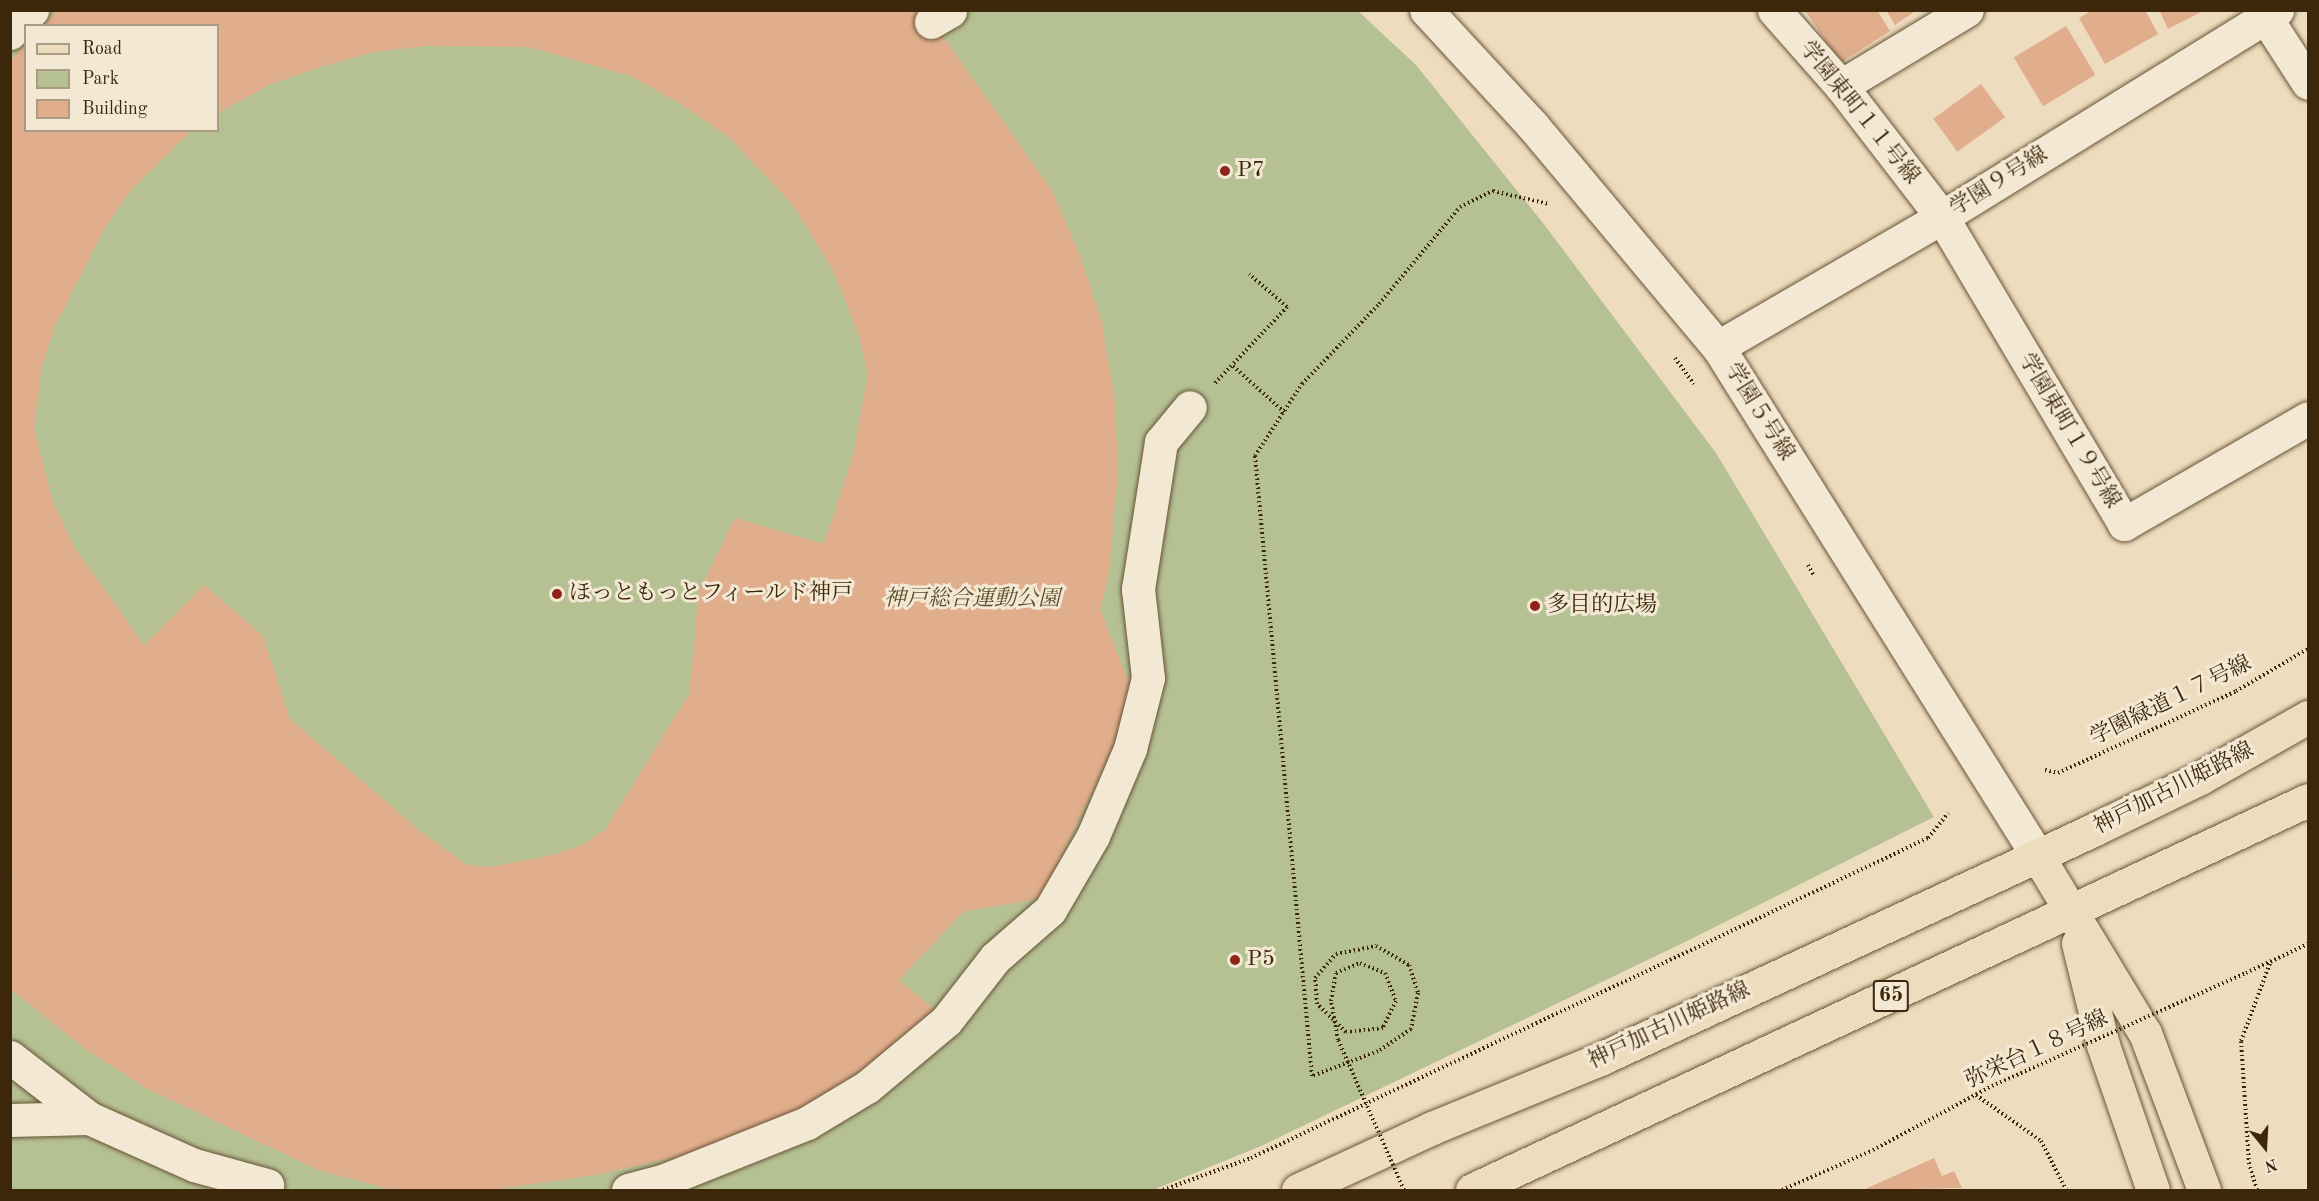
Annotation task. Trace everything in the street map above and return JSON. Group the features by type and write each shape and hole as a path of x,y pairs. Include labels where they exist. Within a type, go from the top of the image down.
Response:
{"main road":[{"name":"神戸加古川姫路線","path":"1298,1191 1432,1128 1598,1060 2037,855 2200,778 2308,717"},
{"name":"65","path":"1472,1191 2308,800"},
{"path":"2037,855 2145,1033 2204,1191"},
{"path":"2071,912 2103,1045 2153,1191"}],"street":[{"path":"10,33 32,10"},
{"name":"学園５号線","path":"1426,10 1533,126 1718,347 2037,855"},
{"name":"学園東町１１号線","path":"1774,10 1841,86 1942,217"},
{"path":"1841,86 1967,10"},
{"path":"2271,14 2308,83"},
{"name":"学園９号線","path":"1718,347 1942,217 2271,14"},
{"name":"学園東町１９号線","path":"1942,217 2124,524 2308,418"},
{"path":"628,1191 662,1181 807,1123 867,1087 946,1022 995,958 1050,910 1094,836 1130,749 1148,678 1138,589 1161,442 1190,407"},
{"path":"10,1057 89,1118 194,1164 274,1189"},
{"path":"10,1120 89,1118"}],"path":[{"path":"1404,1191 1338,1040 1336,1030 1335,1021 1331,1001 1336,973 1360,963 1385,973 1396,1001 1383,1029 1346,1032 1339,1025 1331,1018 1317,1004 1315,978 1336,954 1376,946 1409,965 1418,993 1412,1029 1378,1052 1312,1076 1255,456 1302,384 1379,304 1461,207 1493,191 1561,207"},
{"path":"1190,407 1233,366 1287,307 1249,274"},
{"path":"1674,356 1701,393"},
{"path":"1233,366 1284,412"},
{"path":"1803,556 1814,576"},
{"name":"学園緑道１７号線","path":"2045,771 2058,773 2225,696 2308,649"},
{"path":"1163,1191 1251,1158 1928,838 1948,813"},
{"name":"弥栄台１８号線","path":"1782,1191 1873,1150 1992,1086 2246,974 2308,944"},
{"path":"2257,1191 2249,1164 2241,1041 2270,963"},
{"path":"1976,1095 2041,1141 2066,1191"}],"green space":[{"name":"神戸総合運動公園","path":"11,11 1358,11 1416,65 1543,223 1716,453 1934,817 1687,941 1261,1146 1153,1190 11,1190"}],"building":[{"path":"57,10 919,10 949,45 1051,189 1081,258 1102,323 1115,401 1118,473 1108,579 1100,609 1132,691 1117,738 1042,898 963,912 899,980 934,1009 870,1064 801,1109 726,1141 680,1156 596,1175 490,1190 393,1190 318,1170 144,1087 84,1048 10,989 10,881 14,877 10,872 10,61 24,46 24,132 190,132 132,189 104,229 55,326 42,366 34,428 52,499 74,547 144,645 204,585 263,636 290,719 420,831 467,865 489,867 553,855 580,846 605,830 689,694 699,591 735,518 824,544 852,459 868,374 859,336 834,272 793,205 729,137 676,101 630,76 529,47 426,46 374,52 320,67 269,85 219,112 219,24 44,24"},
{"path":"1805,10 1877,10 1890,31 1840,63"},
{"path":"1886,10 1917,10 1895,25"},
{"path":"2093,10 2145,10 2158,34 2105,64 2079,18"},
{"path":"2159,10 2205,10 2168,29"},
{"path":"2066,26 2095,75 2043,106 2014,57"},
{"path":"1981,84 2005,117 1957,152 1933,119"},
{"path":"1934,1158 1942,1176 1954,1171 1962,1188 1863,1190"}],"place":[{"name":"P7","path":"1225,171"},
{"name":"ほっともっとフィールド神戸","path":"557,594"},
{"name":"多目的広場","path":"1535,606"},
{"name":"P5","path":"1235,960"}]}
